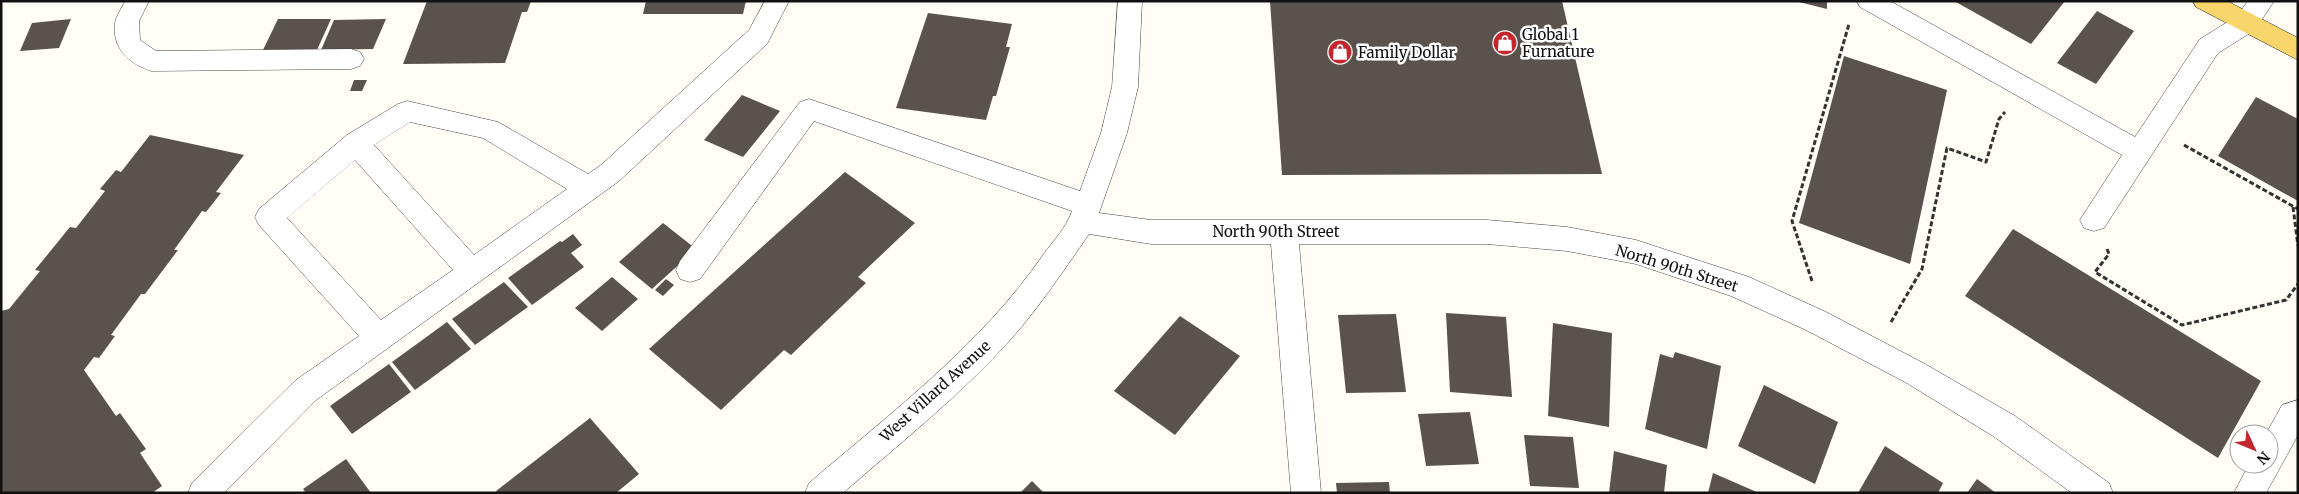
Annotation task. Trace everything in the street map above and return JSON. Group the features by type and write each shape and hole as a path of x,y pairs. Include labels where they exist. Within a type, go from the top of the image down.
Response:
{"main road":[{"path":"2204,1 2298,50"}],"street":[{"path":"137,1 127,21 128,44 150,61 351,59"},
{"path":"203,493 306,390 610,172 758,37 777,1"},
{"name":"West Villard Avenue","path":"820,493 956,376 994,337 1038,286 1086,213 1114,133 1125,87 1130,1"},
{"path":"1869,1 2139,152"},
{"path":"2094,220 2209,46 2246,23 2262,1"},
{"name":"North 90th Street","path":"690,270 809,109 1015,181 1086,213 1151,232 1487,232 1567,239 1636,252 1739,286 1816,321 1873,351 2004,426 2098,493"},
{"path":"379,338 269,217 356,143 406,111 489,129 589,188"},
{"path":"356,143 472,272"},
{"path":"1284,231 1306,493"},
{"path":"2279,440 2293,415 2298,414"},
{"path":"2249,493 2259,474"}],"path":[{"path":"1816,321 1815,291 1792,221 1845,30 1849,22"},
{"path":"1873,351 1922,270 1947,148 1986,162 1999,119 2023,87"},
{"path":"2155,129 2298,210"},
{"path":"2293,207 2298,246"},
{"path":"2094,220 2110,254 2095,272 2182,325 2286,300 2298,284"}],"building":[{"path":"427,1 531,1 527,12 522,12 505,63 403,64"},
{"path":"646,1 746,1 743,14 643,14"},
{"path":"1270,1 1562,1 1602,174 1282,175"},
{"path":"1827,1 1827,9 1799,2"},
{"path":"1954,1 2065,1 2031,44"},
{"path":"2097,11 2134,31 2096,84 2057,63"},
{"path":"928,13 1012,24 1006,47 1010,47 996,96 993,96 986,120 896,108"},
{"path":"71,19 59,48 20,51 32,23"},
{"path":"278,19 331,19 317,50 263,50"},
{"path":"386,19 373,49 321,50 334,20"},
{"path":"1844,56 1947,90 1910,264 1799,223"},
{"path":"354,80 367,80 362,91 350,91"},
{"path":"742,95 780,111 743,157 704,140"},
{"path":"2256,97 2298,119 2298,201 2218,156"},
{"path":"150,135 244,155 216,192 221,193 206,212 202,211 174,250 178,250 145,294 141,294 111,335 115,336 99,358 94,357 84,370 116,416 120,413 146,449 140,453 162,486 152,493 1,493 1,311 9,309 40,271 35,270 70,227 76,228 105,191 100,189 116,170 121,172"},
{"path":"845,172 915,223 858,277 866,283 791,355 784,350 721,410 649,349"},
{"path":"663,223 696,249 652,289 619,262"},
{"path":"2013,229 2261,381 2237,424 2229,424 2229,438 2218,458 1965,296"},
{"path":"573,234 582,245 571,253 584,267 532,305 508,278"},
{"path":"612,277 638,299 602,331 575,308"},
{"path":"666,279 674,285 663,296 655,290"},
{"path":"504,282 528,307 475,345 452,319"},
{"path":"1446,313 1506,317 1512,397 1450,392"},
{"path":"1396,314 1406,392 1346,393 1338,315"},
{"path":"1180,316 1240,356 1175,435 1114,391"},
{"path":"447,322 471,349 415,390 392,362"},
{"path":"1553,323 1612,333 1609,427 1548,416"},
{"path":"1675,352 1721,366 1707,449 1645,429 1660,354 1673,358"},
{"path":"389,364 411,392 352,434 330,406"},
{"path":"1764,385 1838,422 1815,484 1738,446"},
{"path":"1470,412 1479,464 1426,466 1418,414"},
{"path":"590,418 639,474 616,493 498,493 496,491"},
{"path":"1524,435 1573,437 1579,488 1530,486"},
{"path":"1885,446 1943,483 1938,493 1858,493"},
{"path":"1614,451 1667,465 1664,493 1609,493"},
{"path":"346,459 371,493 306,493 303,489"},
{"path":"1713,473 1759,493 1708,493"},
{"path":"1977,479 1996,493 1967,493"},
{"path":"1032,481 1044,493 1020,493"},
{"path":"1389,482 1390,493 1337,493 1336,483"}],"place":[{"name":"Global 1 Furnature","path":"1505,43"},
{"name":"Family Dollar","path":"1340,52"}]}
